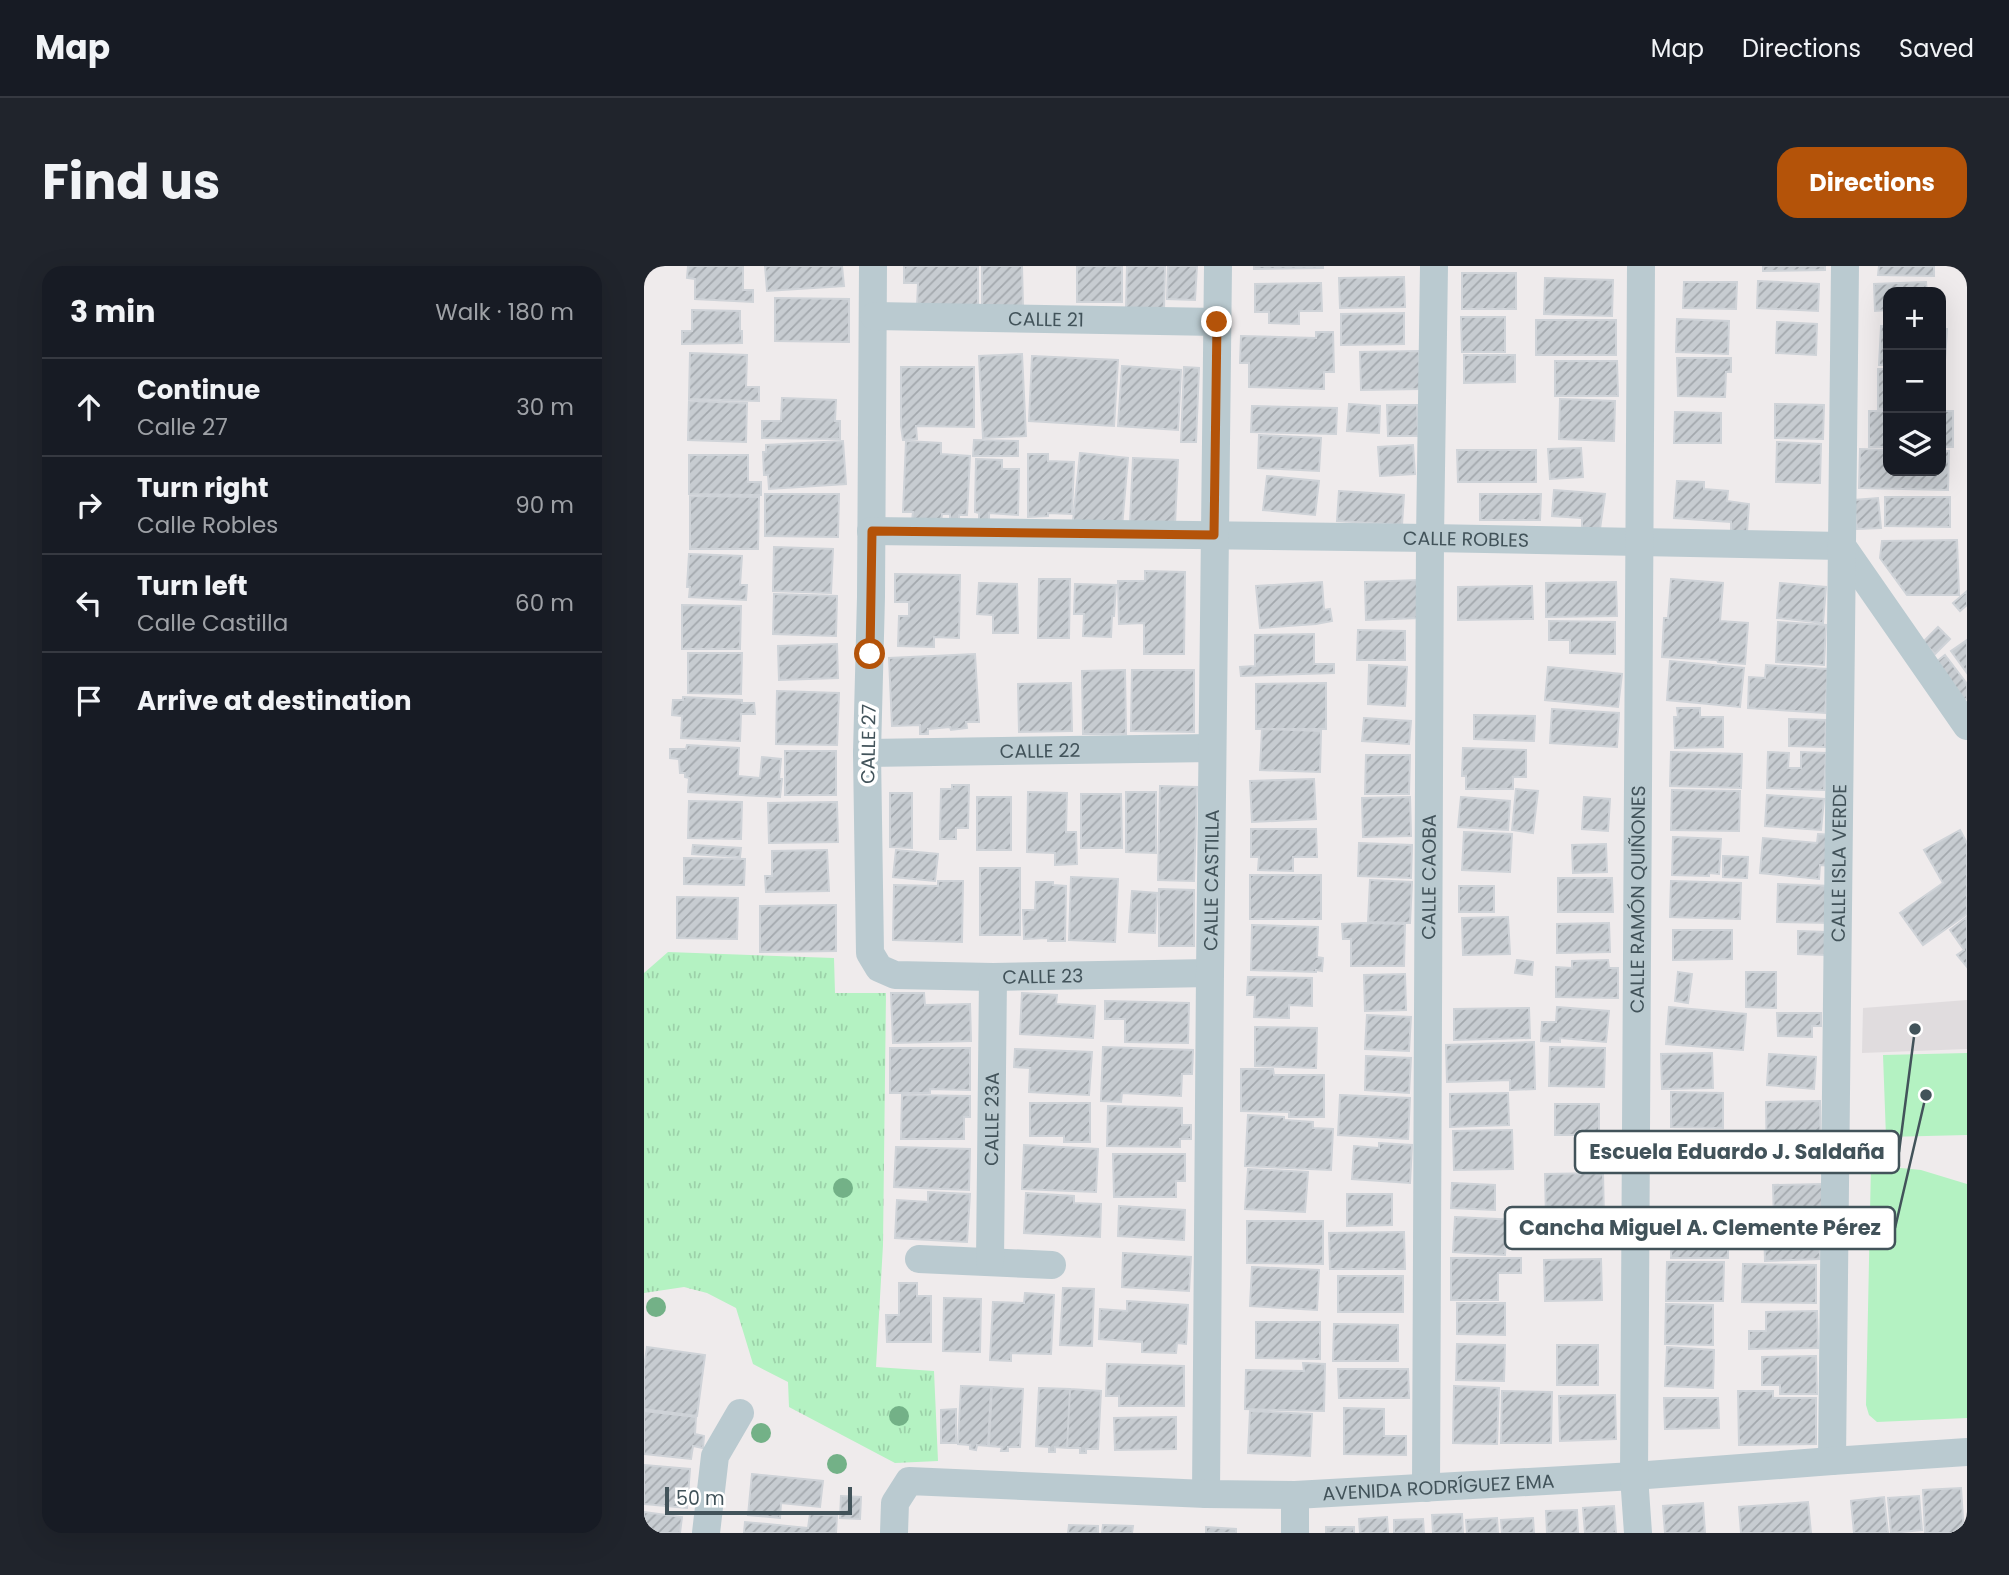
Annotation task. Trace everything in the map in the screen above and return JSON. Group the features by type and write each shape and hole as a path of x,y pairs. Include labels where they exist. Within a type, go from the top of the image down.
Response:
{"street":[{"name":"CALLE 27","path":"873,266 872,531 867,753 870,953 879,968"},
{"name":"CALLE CASTILLA","path":"1206,1494 1218,266"},
{"name":"CALLE CAOBA","path":"1426,1488 1430,538 1434,266"},
{"name":"CALLE RAMÓN QUIÑONES","path":"1637,1533 1634,1476 1641,266"},
{"name":"CALLE ISLA VERDE","path":"1832,1461 1845,266"},
{"name":"CALLE 21","path":"874,316 1217,322"},
{"name":"CALLE ROBLES","path":"872,531 1842,545"},
{"path":"1842,545 1967,726"},
{"name":"CALLE 22","path":"867,753 1212,748"},
{"name":"CALLE 23","path":"879,968 895,975 1209,973"},
{"name":"CALLE 23A","path":"990,1261 993,976"},
{"path":"919,1259 1052,1265"},
{"path":"706,1533 715,1456 740,1413"},
{"name":"AVENIDA RODRÍGUEZ EMA","path":"894,1533 895,1503 909,1481 1206,1494 1296,1495 1634,1476 1967,1452"},
{"path":"1295,1533 1296,1495"}],"shaded area":[{"path":"1967,1000 1967,1049 1862,1053 1863,1008"}],"green space":[{"path":"668,952 834,958 835,993 886,993 883,1245 876,1367 934,1371 938,1461 895,1463 789,1407 788,1382 753,1364 736,1308 707,1293 684,1287 644,1293 644,973"},
{"path":"1967,1053 1967,1135 1886,1137 1883,1055"},
{"path":"1871,1165 1921,1170 1967,1184 1967,1418 1877,1422 1869,1415 1866,1405"}],"building":[{"path":"688,266 743,266 743,290 753,290 753,302 695,299 695,279 687,278"},
{"path":"765,266 842,266 844,286 767,291"},
{"path":"904,266 978,266 978,306 917,306 918,283 904,283"},
{"path":"982,266 1022,266 1023,306 982,307"},
{"path":"1077,266 1122,266 1122,302 1077,302"},
{"path":"1127,266 1165,266 1164,310 1126,308"},
{"path":"1168,266 1197,266 1195,300 1167,299"},
{"path":"1254,266 1323,266 1323,268 1254,269"},
{"path":"1763,266 1825,266 1825,270 1763,271"},
{"path":"1879,266 1934,266 1934,276 1878,275"},
{"path":"1462,273 1516,273 1516,309 1462,309"},
{"path":"1404,277 1405,307 1340,308 1339,278"},
{"path":"1545,278 1613,280 1612,316 1544,314"},
{"path":"1758,281 1819,284 1818,311 1757,308"},
{"path":"1684,282 1737,282 1736,309 1683,308"},
{"path":"1926,282 1926,287 1883,287 1883,310 1875,311 1874,284"},
{"path":"1321,283 1322,311 1299,311 1299,324 1269,323 1269,312 1255,312 1255,284"},
{"path":"775,298 849,299 849,342 775,341"},
{"path":"692,310 740,311 742,343 682,344 682,331 692,331"},
{"path":"1404,313 1404,344 1341,345 1341,314"},
{"path":"1461,317 1505,317 1505,352 1462,352"},
{"path":"1677,319 1729,321 1728,354 1676,352"},
{"path":"1536,320 1616,320 1616,355 1536,355"},
{"path":"1777,322 1817,324 1816,355 1776,353"},
{"path":"1881,326 1883,326 1883,365 1879,365"},
{"path":"1316,332 1333,332 1334,372 1324,372 1324,389 1249,387 1249,363 1240,363 1241,336 1316,338"},
{"path":"1419,351 1420,389 1361,390 1360,352"},
{"path":"690,353 747,355 746,387 759,387 759,401 689,399"},
{"path":"1022,354 1026,436 983,438 979,356"},
{"path":"1464,355 1515,355 1515,382 1464,383"},
{"path":"1032,356 1118,360 1114,426 1029,421"},
{"path":"1677,358 1731,358 1731,372 1726,372 1725,397 1678,396"},
{"path":"1555,361 1617,361 1618,396 1555,396"},
{"path":"1122,366 1181,370 1178,430 1118,426"},
{"path":"901,367 974,367 974,427 916,426 917,439 903,440"},
{"path":"1184,367 1199,368 1196,442 1181,442"},
{"path":"1878,369 1883,369 1883,409 1878,409"},
{"path":"782,398 836,400 835,421 840,421 840,439 762,438 762,421 781,421"},
{"path":"1560,399 1615,401 1614,441 1559,439"},
{"path":"689,401 747,403 746,442 688,440"},
{"path":"1349,404 1380,406 1379,433 1347,431"},
{"path":"1775,404 1824,405 1823,439 1775,438"},
{"path":"1387,405 1417,405 1418,436 1388,436"},
{"path":"1252,406 1337,408 1336,434 1251,432"},
{"path":"1869,411 1883,411 1883,447 1869,447"},
{"path":"1946,411 1953,411 1953,447 1946,447"},
{"path":"1675,412 1721,413 1721,443 1674,443"},
{"path":"1259,435 1321,438 1319,471 1258,468"},
{"path":"974,440 1018,441 1018,456 973,456"},
{"path":"843,441 846,484 769,489 768,475 764,475 763,452 766,452 766,445"},
{"path":"906,441 941,443 941,454 970,456 967,515 950,519 950,514 942,514 941,522 912,521 913,512 903,512"},
{"path":"1777,442 1821,444 1820,483 1776,482"},
{"path":"1413,445 1415,474 1380,476 1378,447"},
{"path":"1581,448 1583,477 1550,479 1548,449"},
{"path":"1860,449 1883,450 1883,476 1946,476 1946,451 1949,451 1948,490 1859,488"},
{"path":"1457,450 1536,450 1536,482 1458,482"},
{"path":"1080,453 1128,458 1122,527 1073,521"},
{"path":"1028,454 1048,454 1048,461 1074,462 1072,514 1048,513 1048,516 1028,517"},
{"path":"689,455 748,455 748,482 761,482 761,495 689,494"},
{"path":"1133,458 1178,460 1175,525 1130,523"},
{"path":"976,459 1002,460 1002,469 1019,469 1018,515 989,513 989,528 979,528 979,513 975,512"},
{"path":"1267,476 1319,481 1315,515 1263,510"},
{"path":"1677,481 1704,482 1704,489 1728,491 1727,501 1749,504 1747,532 1731,531 1731,522 1674,518"},
{"path":"1554,490 1605,494 1600,529 1582,528 1582,518 1552,516"},
{"path":"1339,491 1404,495 1402,525 1337,521"},
{"path":"765,494 839,494 838,537 765,536"},
{"path":"1480,494 1541,494 1540,520 1480,520"},
{"path":"690,496 759,497 758,549 690,549"},
{"path":"1885,497 1950,497 1950,527 1885,526"},
{"path":"1878,498 1881,528 1857,529 1854,500"},
{"path":"1957,540 1959,595 1907,595 1880,558 1882,541"},
{"path":"774,547 833,549 831,593 773,591"},
{"path":"689,554 742,556 740,585 747,585 746,600 689,597"},
{"path":"1145,571 1185,572 1184,654 1144,654 1144,623 1119,624 1118,581 1145,581"},
{"path":"895,574 960,575 959,638 934,637 934,647 898,646 899,616 909,616 909,602 895,602"},
{"path":"1039,579 1070,579 1069,638 1038,638"},
{"path":"1671,579 1723,583 1720,621 1748,623 1745,664 1662,657 1664,618 1668,618"},
{"path":"1419,580 1420,618 1366,620 1365,582"},
{"path":"1322,582 1324,610 1330,609 1332,621 1260,628 1256,586"},
{"path":"1616,582 1617,616 1546,617 1546,583"},
{"path":"979,583 1017,584 1018,633 993,633 993,615 977,614"},
{"path":"1780,583 1826,587 1823,623 1777,618"},
{"path":"1075,584 1116,585 1111,637 1083,636 1084,614 1074,614"},
{"path":"1532,586 1533,619 1458,620 1458,587"},
{"path":"1967,591 1967,605 1960,611 1953,603"},
{"path":"774,594 837,596 836,636 773,634"},
{"path":"682,605 741,606 740,649 682,649"},
{"path":"1549,621 1615,622 1615,654 1570,653 1570,640 1549,640"},
{"path":"1778,622 1826,625 1824,665 1776,662"},
{"path":"1938,627 1950,639 1935,654 1923,642"},
{"path":"1358,630 1405,631 1405,660 1357,660"},
{"path":"1314,634 1314,664 1334,664 1334,673 1241,676 1240,667 1255,666 1255,635"},
{"path":"1967,640 1967,673 1951,651"},
{"path":"837,644 838,678 779,680 778,646"},
{"path":"688,653 742,653 741,694 688,693"},
{"path":"975,654 979,722 966,722 967,728 928,729 928,734 920,734 920,725 892,726 889,658"},
{"path":"1945,655 1967,684 1967,698 1960,704 1931,666"},
{"path":"1670,661 1744,668 1740,707 1667,700"},
{"path":"1369,665 1407,667 1405,706 1368,704"},
{"path":"1766,665 1828,669 1825,713 1748,708 1749,677 1765,678"},
{"path":"1548,667 1622,674 1618,707 1545,700"},
{"path":"1125,670 1126,734 1083,734 1082,671"},
{"path":"1132,670 1194,670 1194,732 1131,731"},
{"path":"1071,683 1072,731 1019,732 1018,684"},
{"path":"1326,683 1326,729 1256,729 1256,684"},
{"path":"777,691 839,693 837,745 776,744"},
{"path":"683,697 742,700 742,703 754,703 755,714 741,714 740,741 681,738 682,716 672,715 673,700 683,700"},
{"path":"1677,708 1700,708 1700,717 1723,717 1723,747 1675,748 1674,717 1678,717"},
{"path":"1552,709 1619,713 1617,747 1550,743"},
{"path":"1474,715 1535,716 1534,741 1474,739"},
{"path":"1364,718 1411,721 1409,744 1362,741"},
{"path":"1789,719 1826,720 1825,747 1789,746"},
{"path":"1262,729 1321,731 1320,772 1260,770"},
{"path":"687,745 739,748 738,776 760,778 762,757 781,759 780,797 688,792 689,778 685,777 685,773 680,773 679,759 670,758 670,749 686,749"},
{"path":"1463,748 1526,750 1526,777 1513,777 1513,789 1466,789 1466,776 1462,776"},
{"path":"785,751 836,751 836,795 785,795"},
{"path":"1671,752 1742,754 1741,788 1670,786"},
{"path":"1768,752 1789,753 1788,768 1801,768 1801,752 1826,753 1824,790 1767,788"},
{"path":"1366,755 1410,755 1409,794 1365,794"},
{"path":"1314,779 1316,819 1252,822 1250,781"},
{"path":"952,785 969,785 968,828 956,828 956,839 940,839 941,789 952,789"},
{"path":"1160,786 1197,787 1194,881 1158,880"},
{"path":"1516,789 1538,791 1533,833 1512,830"},
{"path":"1672,790 1740,791 1739,831 1671,830"},
{"path":"1028,792 1067,793 1066,832 1076,832 1077,864 1055,865 1055,853 1027,852"},
{"path":"1126,792 1156,792 1156,853 1126,852"},
{"path":"890,793 912,793 912,848 890,847"},
{"path":"1081,794 1121,794 1122,848 1081,848"},
{"path":"1767,795 1824,799 1821,830 1765,826"},
{"path":"977,797 1011,797 1011,850 977,850"},
{"path":"1410,797 1411,836 1363,837 1362,798"},
{"path":"1461,797 1510,801 1508,830 1458,827"},
{"path":"1584,797 1610,799 1608,831 1582,829"},
{"path":"689,801 742,802 741,839 688,838"},
{"path":"837,802 838,842 769,843 768,803"},
{"path":"1251,829 1316,829 1317,857 1293,857 1293,871 1258,870 1259,857 1251,857"},
{"path":"1960,830 1967,843 1967,914 1923,945 1900,913 1943,883 1924,850"},
{"path":"1464,832 1512,834 1510,872 1462,870"},
{"path":"1818,834 1834,835 1832,866 1820,865 1819,879 1760,873 1763,838 1817,843"},
{"path":"1673,837 1721,839 1719,874 1672,875"},
{"path":"1359,843 1412,845 1411,878 1358,876"},
{"path":"1606,844 1607,872 1573,873 1572,845"},
{"path":"693,845 741,848 740,857 692,854"},
{"path":"827,850 829,891 766,892 765,876 772,876 772,851"},
{"path":"896,850 938,854 935,881 893,877"},
{"path":"1723,856 1748,857 1747,878 1723,877"},
{"path":"684,858 745,859 744,885 684,884"},
{"path":"980,868 1020,868 1020,935 980,935"},
{"path":"1250,875 1321,875 1321,919 1250,919"},
{"path":"1071,877 1118,879 1115,942 1069,940"},
{"path":"1558,878 1612,878 1613,912 1558,912"},
{"path":"1370,880 1412,882 1410,923 1368,922"},
{"path":"938,881 963,881 962,942 893,940 894,885 938,886"},
{"path":"1671,881 1741,883 1740,919 1670,917"},
{"path":"1036,882 1053,882 1053,885 1066,886 1065,941 1048,941 1048,938 1024,939 1023,910 1035,910"},
{"path":"1778,884 1832,886 1832,923 1777,922"},
{"path":"1459,886 1494,886 1494,912 1459,912"},
{"path":"1159,889 1194,890 1194,946 1159,946"},
{"path":"1132,891 1157,893 1155,933 1129,932"},
{"path":"677,897 738,898 737,939 677,938"},
{"path":"836,905 836,951 760,952 760,906"},
{"path":"1508,917 1510,954 1463,955 1462,918"},
{"path":"1967,917 1967,967 1957,955 1964,950 1950,930"},
{"path":"1609,923 1610,952 1557,953 1557,924"},
{"path":"1342,924 1405,924 1404,966 1351,966 1351,939 1343,939"},
{"path":"1252,925 1318,927 1317,957 1323,958 1322,971 1251,970"},
{"path":"1673,930 1732,930 1732,959 1673,960"},
{"path":"1798,931 1826,932 1826,955 1798,954"},
{"path":"1517,960 1533,962 1532,975 1515,973"},
{"path":"1608,960 1609,968 1618,968 1618,998 1556,997 1556,967 1572,968 1572,961"},
{"path":"1678,972 1692,974 1688,1003 1675,1001"},
{"path":"1746,972 1776,972 1776,1008 1746,1007"},
{"path":"1405,974 1406,1010 1365,1011 1364,975"},
{"path":"1248,977 1312,978 1312,1006 1289,1005 1289,1018 1254,1017 1255,995 1247,995"},
{"path":"891,993 924,993 925,1005 970,1004 971,1041 893,1043"},
{"path":"1022,993 1057,995 1056,1004 1095,1006 1093,1038 1020,1034"},
{"path":"1105,1001 1189,1003 1188,1043 1125,1042 1125,1019 1105,1019"},
{"path":"1557,1007 1609,1011 1606,1042 1560,1038 1560,1042 1541,1041 1542,1022 1556,1022"},
{"path":"1669,1007 1746,1014 1743,1050 1666,1044"},
{"path":"1529,1008 1530,1038 1454,1040 1454,1009"},
{"path":"1777,1013 1821,1013 1821,1026 1812,1026 1812,1037 1778,1036"},
{"path":"1367,1015 1411,1017 1409,1051 1365,1049"},
{"path":"1255,1027 1317,1028 1316,1068 1255,1066"},
{"path":"1534,1042 1535,1089 1510,1090 1510,1080 1447,1082 1446,1045"},
{"path":"1103,1047 1193,1050 1192,1074 1182,1074 1181,1096 1122,1093 1121,1102 1101,1101"},
{"path":"1550,1047 1605,1048 1604,1087 1549,1086"},
{"path":"890,1048 970,1048 970,1090 930,1089 930,1093 890,1093"},
{"path":"1015,1049 1092,1052 1089,1095 1029,1092 1030,1068 1014,1067"},
{"path":"1712,1053 1713,1088 1662,1089 1661,1054"},
{"path":"1769,1054 1816,1057 1814,1089 1767,1085"},
{"path":"1366,1056 1411,1058 1409,1093 1365,1090"},
{"path":"1241,1069 1273,1069 1274,1075 1324,1075 1324,1117 1289,1117 1289,1112 1241,1111"},
{"path":"1671,1092 1723,1093 1723,1128 1671,1127"},
{"path":"1508,1093 1509,1125 1450,1127 1450,1094"},
{"path":"902,1095 970,1096 970,1117 964,1117 964,1139 901,1139"},
{"path":"1340,1095 1410,1098 1408,1139 1338,1135"},
{"path":"1820,1101 1821,1171 1767,1172 1766,1102"},
{"path":"1030,1103 1090,1103 1090,1142 1064,1142 1064,1136 1030,1136"},
{"path":"1555,1104 1599,1104 1599,1135 1555,1135"},
{"path":"1108,1106 1182,1108 1182,1125 1191,1125 1191,1139 1180,1139 1180,1147 1107,1146"},
{"path":"1248,1115 1284,1117 1284,1120 1313,1122 1313,1128 1333,1129 1331,1170 1245,1166"},
{"path":"1512,1130 1513,1169 1454,1170 1453,1131"},
{"path":"1379,1143 1412,1145 1410,1183 1352,1179 1354,1146 1379,1148"},
{"path":"1024,1145 1098,1149 1096,1192 1022,1189"},
{"path":"896,1147 970,1149 969,1190 894,1187"},
{"path":"1113,1154 1185,1154 1185,1181 1176,1181 1176,1197 1114,1197"},
{"path":"1248,1169 1308,1172 1305,1212 1245,1209"},
{"path":"1603,1173 1604,1217 1546,1218 1545,1174"},
{"path":"1452,1183 1495,1185 1495,1210 1451,1208"},
{"path":"1822,1184 1822,1222 1774,1223 1773,1185"},
{"path":"928,1192 970,1194 967,1242 895,1238 897,1200 928,1202"},
{"path":"1026,1193 1074,1196 1074,1203 1101,1204 1100,1237 1024,1233"},
{"path":"1347,1194 1392,1194 1392,1225 1347,1226"},
{"path":"1119,1206 1185,1210 1184,1240 1118,1236"},
{"path":"1455,1217 1519,1220 1518,1239 1506,1239 1505,1255 1453,1252"},
{"path":"1672,1219 1701,1219 1701,1231 1728,1231 1728,1258 1671,1258"},
{"path":"1247,1221 1323,1221 1323,1264 1247,1263"},
{"path":"1819,1226 1820,1259 1765,1261 1764,1227"},
{"path":"1404,1232 1405,1269 1330,1269 1329,1233"},
{"path":"1123,1253 1191,1257 1189,1291 1122,1287"},
{"path":"1451,1258 1521,1258 1521,1273 1498,1273 1498,1300 1451,1300"},
{"path":"1601,1259 1602,1300 1545,1301 1544,1260"},
{"path":"1667,1262 1724,1262 1723,1301 1666,1301"},
{"path":"1743,1264 1816,1265 1816,1303 1742,1302"},
{"path":"1252,1267 1319,1270 1317,1310 1250,1306"},
{"path":"1338,1276 1403,1276 1403,1312 1338,1312"},
{"path":"899,1283 917,1283 917,1296 931,1296 931,1342 887,1342 886,1315 899,1315"},
{"path":"1063,1288 1094,1289 1092,1346 1060,1345"},
{"path":"1025,1293 1054,1295 1051,1354 1011,1353 1011,1361 990,1360 993,1302 1024,1303"},
{"path":"944,1298 981,1299 980,1352 943,1351"},
{"path":"1127,1301 1188,1305 1186,1344 1177,1343 1176,1353 1142,1352 1142,1342 1099,1339 1100,1309 1127,1311"},
{"path":"1457,1303 1505,1303 1505,1335 1457,1334"},
{"path":"1666,1304 1713,1305 1713,1345 1665,1344"},
{"path":"1817,1311 1818,1348 1749,1349 1749,1331 1766,1331 1766,1312"},
{"path":"1256,1322 1320,1322 1320,1359 1256,1358"},
{"path":"1334,1324 1398,1325 1398,1361 1333,1361"},
{"path":"1457,1344 1505,1345 1504,1381 1456,1380"},
{"path":"1557,1345 1598,1345 1598,1385 1557,1385"},
{"path":"647,1347 705,1355 697,1416 644,1409"},
{"path":"1667,1347 1714,1350 1713,1388 1665,1386"},
{"path":"1816,1356 1817,1394 1780,1394 1780,1385 1762,1385 1762,1357"},
{"path":"1303,1363 1325,1364 1324,1411 1245,1409 1246,1370 1304,1371"},
{"path":"1107,1364 1184,1366 1184,1406 1119,1406 1119,1396 1106,1396"},
{"path":"1338,1369 1408,1369 1409,1398 1339,1398"},
{"path":"961,1386 991,1387 988,1446 977,1445 976,1450 970,1449 970,1445 958,1444"},
{"path":"1454,1386 1499,1388 1497,1444 1453,1443"},
{"path":"992,1387 1023,1389 1020,1447 1008,1447 1008,1451 1001,1451 1002,1447 989,1446"},
{"path":"1039,1388 1070,1389 1067,1448 1055,1447 1055,1452 1049,1452 1049,1447 1036,1446"},
{"path":"1070,1389 1101,1391 1098,1449 1086,1449 1086,1453 1080,1453 1080,1448 1067,1448"},
{"path":"1502,1391 1552,1392 1551,1443 1501,1443"},
{"path":"1738,1391 1773,1391 1773,1398 1816,1398 1816,1444 1739,1445"},
{"path":"1615,1395 1616,1439 1560,1441 1559,1396"},
{"path":"1664,1398 1718,1398 1719,1428 1665,1429"},
{"path":"1344,1408 1384,1409 1384,1436 1406,1436 1406,1455 1344,1454"},
{"path":"956,1409 956,1443 941,1443 941,1410"},
{"path":"644,1411 696,1417 695,1434 704,1436 703,1448 693,1446 691,1459 644,1454"},
{"path":"1250,1411 1312,1414 1310,1456 1248,1453"},
{"path":"1176,1417 1176,1449 1115,1450 1114,1418"},
{"path":"644,1465 690,1469 687,1508 644,1504"},
{"path":"752,1474 823,1481 820,1507 781,1503 780,1518 748,1515"},
{"path":"1961,1488 1964,1533 1925,1533 1923,1490"},
{"path":"841,1496 861,1497 860,1519 840,1518"},
{"path":"1919,1496 1922,1530 1891,1533 1888,1498"},
{"path":"1884,1497 1888,1533 1854,1533 1851,1501"},
{"path":"1808,1502 1811,1533 1741,1533 1739,1507"},
{"path":"1703,1503 1705,1533 1665,1533 1663,1506"},
{"path":"1614,1506 1616,1533 1585,1533 1583,1508"},
{"path":"1577,1510 1578,1533 1547,1533 1546,1511"},
{"path":"644,1512 682,1517 680,1533 644,1533"},
{"path":"810,1514 837,1516 836,1533 744,1533 745,1522 808,1528"},
{"path":"1462,1514 1463,1533 1433,1533 1432,1515"},
{"path":"1387,1517 1388,1533 1360,1533 1359,1519"},
{"path":"1497,1518 1498,1533 1467,1533 1466,1520"},
{"path":"1533,1518 1534,1533 1502,1533 1501,1520"},
{"path":"1423,1519 1424,1533 1394,1533 1394,1520"},
{"path":"1069,1525 1098,1526 1098,1533 1068,1533"},
{"path":"1103,1525 1133,1526 1132,1533 1102,1533"},
{"path":"1206,1527 1236,1529 1236,1533 1206,1533"},
{"path":"1326,1527 1354,1527 1354,1533 1326,1533"}],"place":[{"name":"Escuela Eduardo J. Saldaña","path":"1915,1029"},
{"name":"Cancha Miguel A. Clemente Pérez","path":"1926,1095"}],"route":[{"path":"870,654 872,531 1214,535 1217,322"}]}
